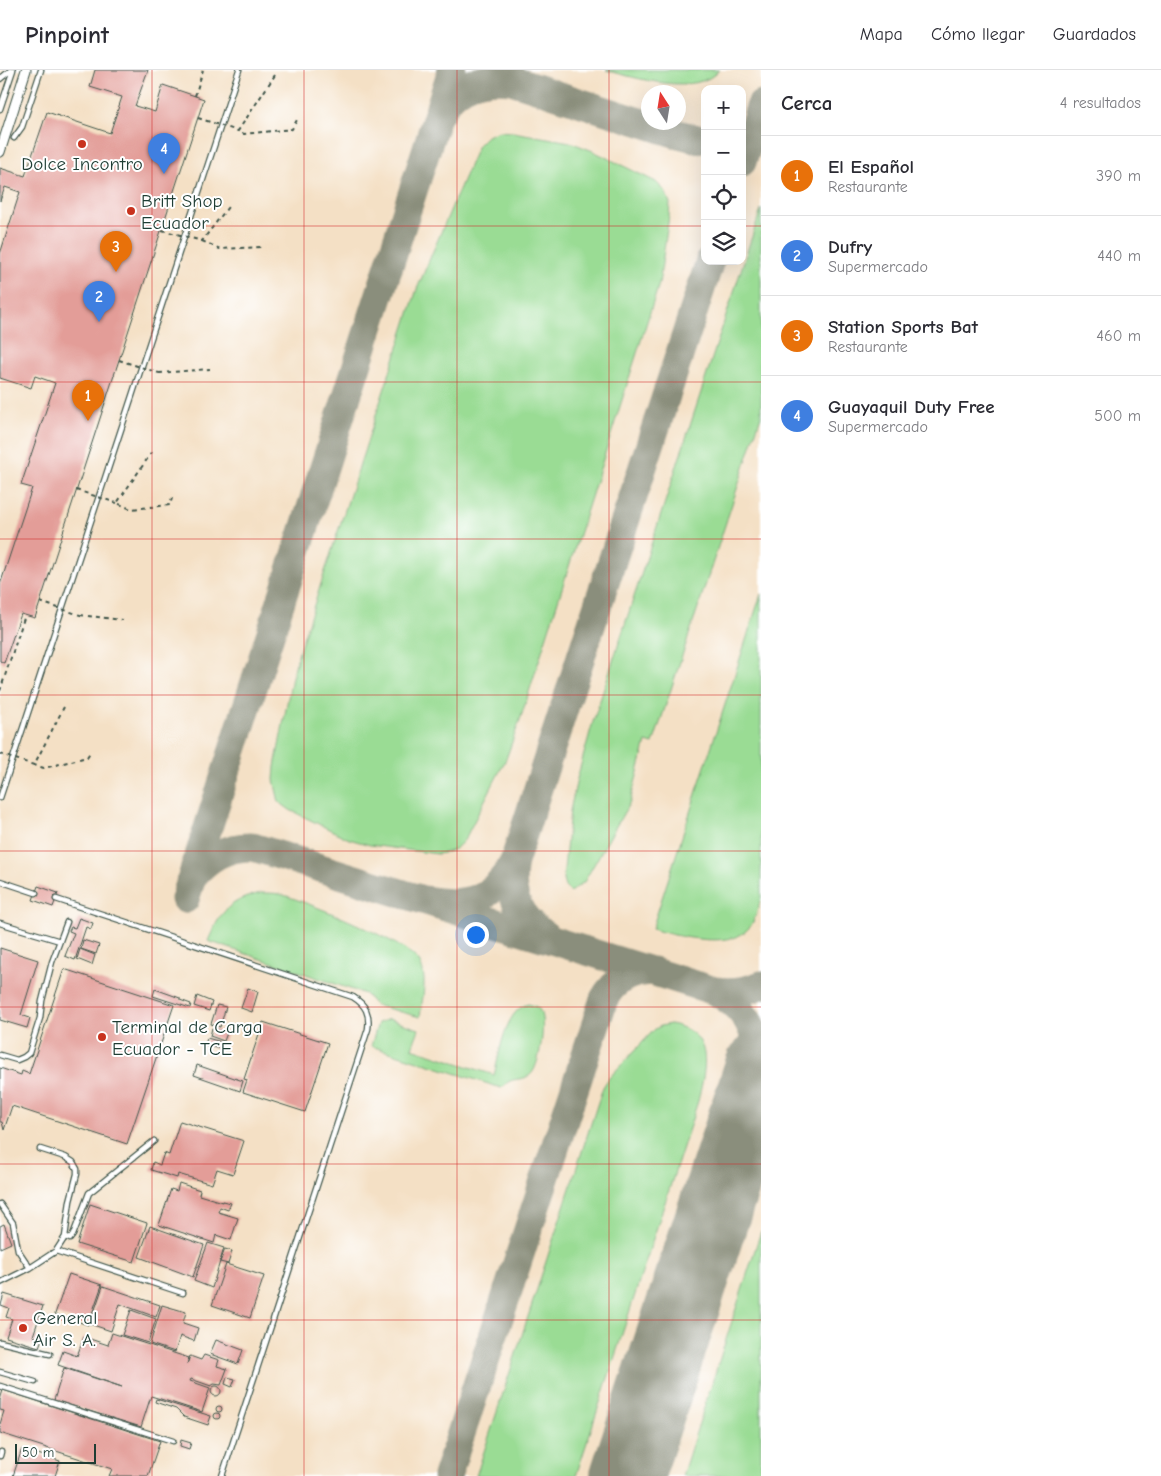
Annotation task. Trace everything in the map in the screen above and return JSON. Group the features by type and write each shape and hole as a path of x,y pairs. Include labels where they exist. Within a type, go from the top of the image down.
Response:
{"street":[{"path":"0,152 26,70"}],"lane":[{"path":"0,79 12,70"},
{"path":"0,109 12,70"},
{"path":"14,138 22,127 41,70"},
{"path":"0,798 239,70"},
{"path":"0,881 36,893"},
{"path":"56,899 353,997 360,1001 368,1014 368,1029 222,1476"},
{"path":"0,922 60,941"},
{"path":"0,1055 18,1060 29,1053 40,1018 42,1001 52,962 67,922"},
{"path":"65,1238 70,1239 73,1236 90,1193 154,1141"},
{"path":"0,1283 30,1268 56,1251 65,1238 77,1169 73,1162 65,1157 40,1148"},
{"path":"0,1204 13,1224 18,1250 30,1268"},
{"path":"56,1251 183,1293"},
{"path":"0,1342 50,1354"},
{"path":"0,1372 35,1382"},
{"path":"0,1386 173,1441"}],"path":[{"path":"195,96 203,70"},
{"path":"238,131 276,75"},
{"path":"198,118 244,134 292,129 296,120"},
{"path":"202,241 228,207"},
{"path":"162,230 202,241 220,249 262,247"},
{"path":"119,360 159,373 210,369"},
{"path":"116,503 152,452"},
{"path":"76,490 131,509 170,505 172,498"},
{"path":"40,602 80,615 123,620"},
{"path":"0,691 25,615"},
{"path":"34,765 64,706"},
{"path":"0,754 44,768 87,757 91,751"}],"green space":[{"path":"606,70 719,70 709,78 696,83 681,84 649,81"},
{"path":"499,131 570,142 593,151 656,182 665,191 670,203 669,216 659,284 506,759 465,839 453,850 438,854 370,845 349,839 290,810 279,802 274,780 275,767 292,677 301,645 417,289 478,145 487,136"},
{"path":"761,209 761,416 653,744 646,742 630,802 584,882 570,892 565,887 563,879 570,811 577,779 592,725 743,265 746,265 746,255"},
{"path":"761,594 761,898 757,911 747,930 739,936 728,939 701,939 652,929"},
{"path":"261,893 280,894 333,914 378,934 412,955 420,963 424,976 420,1017 375,1005 365,994 208,941 217,922 227,909 241,900"},
{"path":"528,1004 538,1008 541,1014 542,1041 538,1060 530,1075 510,1081 501,1088 371,1046 378,1023 389,1019 419,1029 412,1048 494,1075 508,1024 520,1008"},
{"path":"670,1024 684,1028 701,1043 705,1064 701,1088 576,1476 476,1476 603,1087 609,1078 655,1029"},
{"path":"761,1231 761,1476 682,1476"}],"building":[{"path":"95,70 148,70 135,106 155,112 163,85 204,99 35,618 21,614 4,663 0,661 0,585 32,488 21,485 55,383 35,376 31,388 0,378 0,254 20,192 5,187 0,201 0,168 25,176 47,112 110,133 122,97 90,87"},
{"path":"38,886 58,893 53,907 33,900"},
{"path":"79,918 93,923 91,929 86,927 75,960 65,956 74,933 69,931 71,927 75,928"},
{"path":"83,940 99,945 96,954 81,949"},
{"path":"0,948 38,960 21,1015 30,1018 27,1028 0,1020"},
{"path":"80,949 95,955 92,965 77,959"},
{"name":"Terminal de Carga Ecuador - TCE","path":"64,969 174,1005 127,1144 12,1106 4,1130 2,1122 0,1122 0,1068 21,1075 22,1071 29,1074"},
{"path":"248,988 258,992 252,1012 241,1008"},
{"path":"155,989 180,998 180,1000 191,1004 190,1008 153,996"},
{"path":"197,996 212,1002 209,1011 194,1006"},
{"path":"217,1005 226,1007 220,1027 211,1024"},
{"path":"263,1022 328,1043 305,1112 243,1092 247,1080 244,1079"},
{"path":"212,1028 227,1033 224,1041 210,1036"},
{"path":"207,1038 225,1043 224,1046 221,1046 220,1049 205,1045"},
{"path":"197,1065 243,1081 240,1091 194,1075"},
{"path":"180,1121 244,1141 233,1174 217,1169 212,1184 178,1174 177,1178 151,1170 153,1162 160,1165 164,1153 169,1155"},
{"path":"179,1183 200,1190 199,1195 231,1203 228,1210 220,1207 218,1212 238,1218 231,1240 216,1235 214,1243 159,1225 171,1189 177,1191"},
{"path":"90,1204 147,1223 134,1262 77,1244"},
{"path":"4,1224 11,1243 0,1248 0,1226"},
{"path":"150,1226 204,1245 193,1277 139,1257"},
{"path":"208,1243 224,1248 212,1288 194,1281"},
{"path":"225,1249 232,1251 228,1264 220,1262"},
{"path":"226,1264 264,1276 250,1318 212,1305"},
{"path":"69,1274 102,1285 88,1325 55,1314"},
{"path":"103,1286 160,1305 156,1317 120,1304 111,1331 90,1324"},
{"name":"General Air S. A.","path":"4,1294 43,1306 33,1336 42,1339 39,1347 6,1337 12,1319 6,1317 9,1308 1,1305"},
{"path":"162,1305 186,1312 183,1323 198,1328 194,1341 180,1336 175,1352 150,1344"},
{"path":"131,1310 156,1319 148,1343 122,1335"},
{"path":"112,1333 189,1358 187,1364 190,1356 201,1360 204,1355 219,1360 217,1366 227,1369 221,1385 214,1384 211,1386 191,1379 190,1381 210,1388 202,1412 151,1396 141,1427 54,1400 64,1368 122,1387 58,1365 63,1351 77,1356 84,1337 108,1345"},
{"path":"216,1340 243,1350 238,1364 210,1354"},
{"path":"227,1377 235,1379 232,1387 225,1384"},
{"path":"214,1386 218,1386 221,1391 220,1395 214,1396 211,1393 211,1389"},
{"path":"3,1390 160,1441 148,1476 109,1476 112,1469 0,1433 0,1424 4,1411 0,1410"},
{"path":"156,1399 211,1416 208,1425 184,1417 176,1409 155,1402"},
{"path":"219,1406 222,1409 219,1412 216,1409"},
{"path":"217,1413 220,1416 217,1419 214,1416"},
{"path":"181,1440 191,1443 189,1449 180,1446"},
{"path":"22,1449 60,1461 55,1476 13,1476"}],"taxiway":[{"path":"185,899 452,70"},
{"path":"441,111 454,94 470,84 500,79 511,80 674,133 701,139"},
{"path":"746,150 761,105"},
{"path":"425,900 453,903 466,902 477,898 497,885 514,862 709,265"},
{"path":"192,877 219,854 235,848 253,847 715,991 737,1007 750,1025 757,1047 759,1074"},
{"path":"514,862 513,885 517,904 528,921 545,935"},
{"path":"447,1476 604,999 613,986 624,978 637,973 653,971"},
{"path":"715,991 738,991 761,985"}],"runway":[{"path":"627,1476 761,1069"}],"place":[{"name":"Dolce Incontro","path":"82,144"},
{"name":"Guayaquil Duty Free","path":"164,174"},
{"name":"Britt Shop Ecuador","path":"131,211"},
{"name":"Station Sports Bat","path":"116,272"},
{"name":"Dufry","path":"99,322"},
{"name":"El Español","path":"88,421"},
{"name":"Terminal de Carga Ecuador - TCE","path":"102,1037"},
{"name":"General Air S. A.","path":"23,1328"}]}
